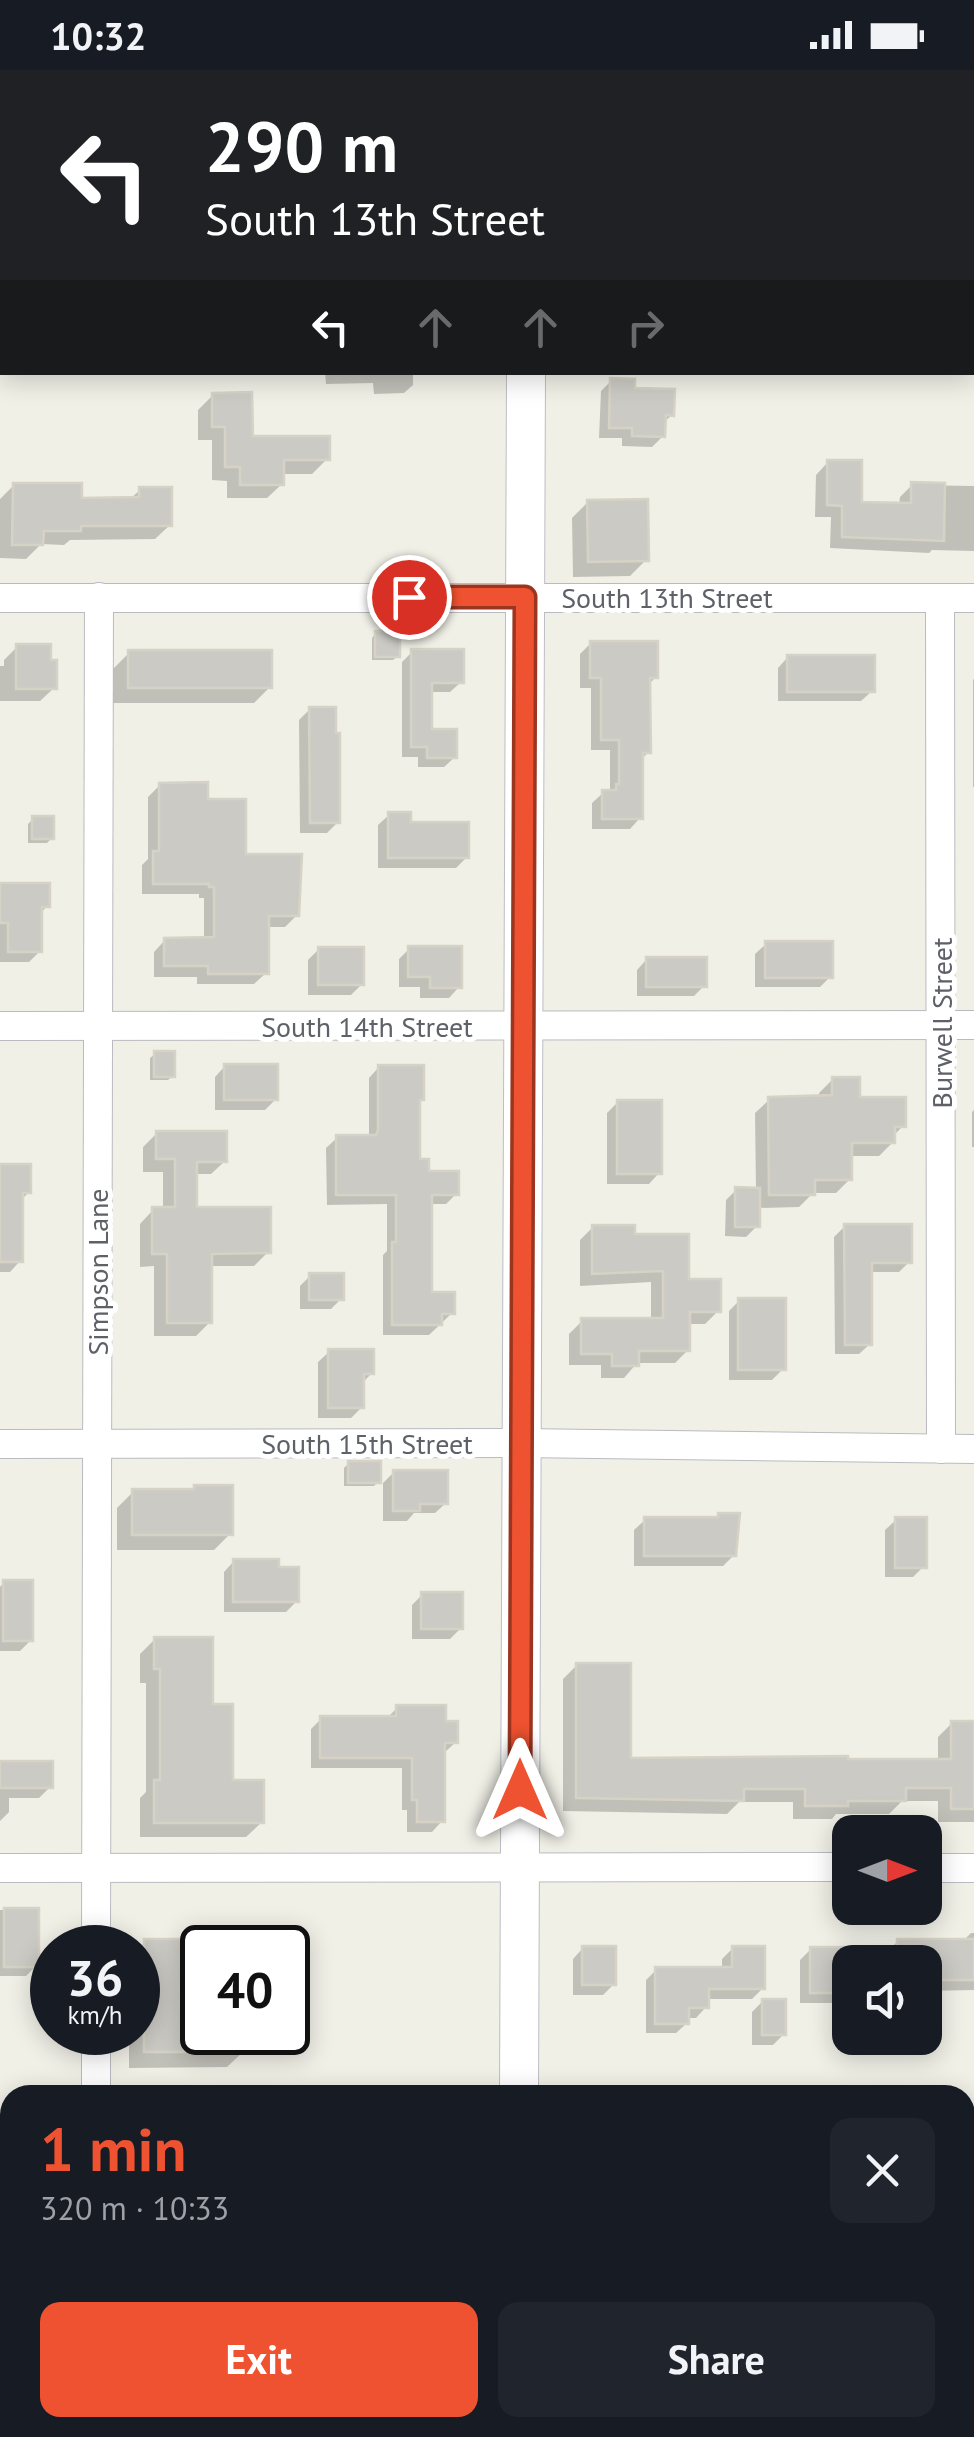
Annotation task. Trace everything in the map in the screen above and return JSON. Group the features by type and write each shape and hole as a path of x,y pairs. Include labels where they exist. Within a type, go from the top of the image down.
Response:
{"street":[{"path":"519,2085 526,375"},
{"name":"Simpson Lane","path":"96,1925 99,597"},
{"name":"South 13th Street","path":"0,598 974,598"},
{"name":"Burwell Street","path":"940,598 941,1449"},
{"name":"South 14th Street","path":"0,1026 974,1026"},
{"name":"South 15th Street","path":"0,1444 521,1443 974,1450"},
{"path":"0,1868 832,1867"},
{"path":"942,1868 974,1868"},
{"path":"96,2055 96,2085"}],"building":[{"path":"610,378 635,379 635,388 675,389 674,416 666,415 665,437 632,436 632,428 609,428"},
{"path":"252,392 253,436 330,436 330,460 284,460 284,485 240,485 240,467 225,467 225,427 212,427 212,393"},
{"path":"827,460 862,460 862,502 911,503 911,482 945,483 944,541 842,537 842,506 827,505"},
{"path":"13,483 82,483 82,498 139,497 139,487 172,487 172,526 81,526 81,531 44,531 43,545 12,545"},
{"path":"648,499 649,561 588,562 587,500"},
{"path":"375,631 400,631 400,657 375,657"},
{"path":"590,641 658,641 658,678 650,678 651,753 643,753 643,819 602,819 602,790 616,790 619,784 619,740 601,740 601,678 590,678"},
{"path":"16,644 51,644 51,660 57,660 57,689 16,689"},
{"path":"411,649 464,649 464,683 432,683 432,729 457,729 457,758 427,758 427,747 411,747"},
{"path":"128,650 272,650 272,688 128,688"},
{"path":"787,655 875,655 875,692 787,692"},
{"path":"309,707 336,707 336,733 340,733 340,823 310,823"},
{"path":"208,782 208,799 246,799 246,854 302,854 299,916 269,916 269,974 208,974 208,966 164,966 164,938 214,937 214,887 153,884 153,851 159,851 159,783"},
{"path":"388,812 411,812 411,822 469,822 469,858 388,858"},
{"path":"32,816 54,816 54,839 32,839"},
{"path":"0,883 50,883 50,907 42,907 42,952 8,952 8,923 0,923"},
{"path":"765,941 833,941 833,978 765,978"},
{"path":"408,946 462,946 462,988 430,988 430,977 408,977"},
{"path":"318,947 364,947 364,985 318,985"},
{"path":"646,957 707,957 707,987 646,987"},
{"path":"154,1051 175,1051 175,1077 154,1077"},
{"path":"224,1064 278,1064 278,1100 224,1100"},
{"path":"378,1065 424,1065 420,1159 429,1159 429,1171 459,1171 459,1195 432,1195 432,1292 455,1292 455,1314 442,1314 442,1325 392,1325 396,1195 336,1195 336,1135 376,1135 378,1130"},
{"path":"832,1077 860,1077 860,1097 906,1097 906,1127 895,1127 895,1143 852,1143 852,1180 815,1180 815,1195 769,1195 768,1097 832,1095"},
{"path":"617,1100 662,1100 662,1174 617,1174"},
{"path":"156,1131 227,1131 227,1162 197,1162 197,1207 271,1207 271,1253 212,1254 212,1323 167,1323 167,1254 152,1254 152,1207 175,1207 175,1159 156,1159"},
{"path":"0,1164 31,1164 31,1193 23,1193 23,1262 0,1262"},
{"path":"735,1187 760,1188 760,1227 735,1227"},
{"path":"844,1224 912,1224 912,1263 872,1263 872,1345 845,1345"},
{"path":"592,1225 635,1225 635,1234 689,1234 689,1279 721,1279 721,1312 690,1312 690,1351 639,1351 639,1366 612,1366 612,1354 581,1354 581,1318 663,1318 663,1271 592,1274"},
{"path":"309,1273 344,1273 344,1300 309,1300"},
{"path":"738,1298 786,1298 786,1370 738,1370"},
{"path":"328,1349 374,1349 374,1374 364,1374 364,1408 328,1408"},
{"path":"348,1461 381,1461 381,1483 348,1483"},
{"path":"393,1470 448,1470 448,1504 420,1504 420,1511 393,1511"},
{"path":"194,1485 233,1485 233,1535 132,1535 132,1489 194,1489"},
{"path":"718,1513 740,1513 736,1556 644,1556 644,1517 718,1517"},
{"path":"895,1517 927,1517 927,1568 895,1568"},
{"path":"233,1559 279,1559 279,1567 299,1567 299,1602 233,1602"},
{"path":"3,1580 33,1580 33,1641 3,1641"},
{"path":"421,1592 463,1592 463,1629 421,1629"},
{"path":"154,1637 213,1637 213,1704 233,1704 233,1780 264,1780 264,1823 154,1823 154,1780 160,1780 160,1669 154,1669"},
{"path":"576,1663 631,1663 631,1758 951,1759 951,1721 974,1721 974,1809 951,1809 951,1788 906,1788 906,1801 848,1801 848,1806 805,1806 805,1789 744,1789 744,1801 576,1798"},
{"path":"396,1705 446,1705 446,1721 458,1721 458,1743 445,1743 445,1822 417,1822 417,1800 412,1800 412,1758 320,1758 320,1716 396,1716"},
{"path":"0,1761 53,1761 53,1788 0,1788"},
{"path":"4,1908 39,1908 39,1925 30,1925 30,1967 4,1967"},
{"path":"160,1939 180,1939 180,2052 160,2052"},
{"path":"897,1939 974,1939 974,1980 942,1980 942,1945 897,1945"},
{"path":"582,1946 616,1946 616,1985 582,1985"},
{"path":"732,1946 765,1946 765,1989 709,1989 709,2008 689,2008 689,2024 655,2024 655,1967 732,1967"},
{"path":"810,1947 832,1947 832,1993 810,1993"},
{"path":"762,1999 786,1999 786,2035 762,2035"}],"route":[{"path":"409,597 525,597 520,1790"}]}
